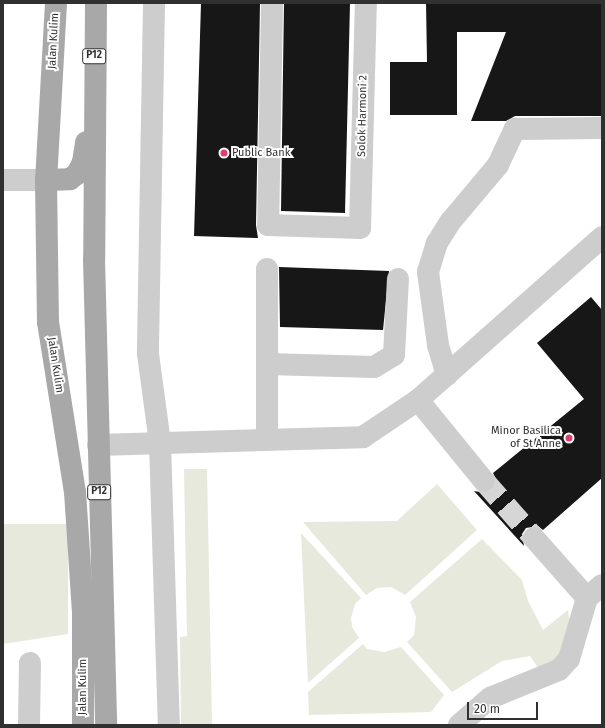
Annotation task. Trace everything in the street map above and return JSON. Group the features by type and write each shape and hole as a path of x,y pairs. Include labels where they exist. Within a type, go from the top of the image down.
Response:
{"main road":[{"name":"Jalan Kulim","path":"56,3 46,180 48,322 75,492 83,613 83,725"},
{"name":"Jalan Kulim","path":"96,3 93,110 98,445 106,725"},
{"path":"46,180 70,179 77,174 83,162 93,110"}],"street":[{"path":"154,3 148,354 160,443 169,725"},
{"name":"Solok Harmoni 2","path":"272,3 268,224 360,228 366,3"},
{"path":"447,374 437,338 428,272 437,243 451,221 498,165 515,129 602,128"},
{"path":"3,180 46,180"},
{"path":"98,445 363,437 418,400 602,237"},
{"path":"267,269 267,440"},
{"path":"267,364 374,367 394,355 398,279"},
{"path":"418,400 484,481"},
{"path":"459,725 490,698 559,670 569,658 595,592 534,538"},
{"path":"29,725 30,663"}],"shaded area":[{"path":"184,469 207,469 212,725 181,725 180,637 187,636"},
{"path":"437,484 477,530 405,595 391,587 377,588 366,595 303,522 397,521"},
{"path":"3,524 68,524 68,634 3,644"},
{"path":"301,533 361,598 355,604 351,618 352,627 359,638 308,683"},
{"path":"482,539 522,580 528,601 543,630 568,610 570,628 558,657 546,666 538,668 530,656 502,661 452,692 407,642 414,635 416,617 410,602"},
{"path":"363,644 367,649 384,652 401,647 444,695 431,712 309,715 308,692"}],"building":[{"path":"201,3 260,3 256,225 258,238 194,236"},
{"path":"284,3 350,3 345,213 281,211"},
{"path":"426,3 602,3 602,116 515,116 506,121 471,121 506,32 457,32 457,115 390,115 390,62 427,62"},
{"path":"279,267 389,271 383,330 280,327"},
{"name":"Minor Basilica of St Anne","path":"591,297 602,310 602,478 543,530 538,526 526,528 522,534 524,546 474,491 486,493 492,490 496,479 493,473 584,399 537,343"}],"tunnel":[{"path":"484,481 534,538"}],"place":[{"name":"Public Bank","path":"224,153"},
{"name":"Minor Basilica of St Anne","path":"569,438"}]}
